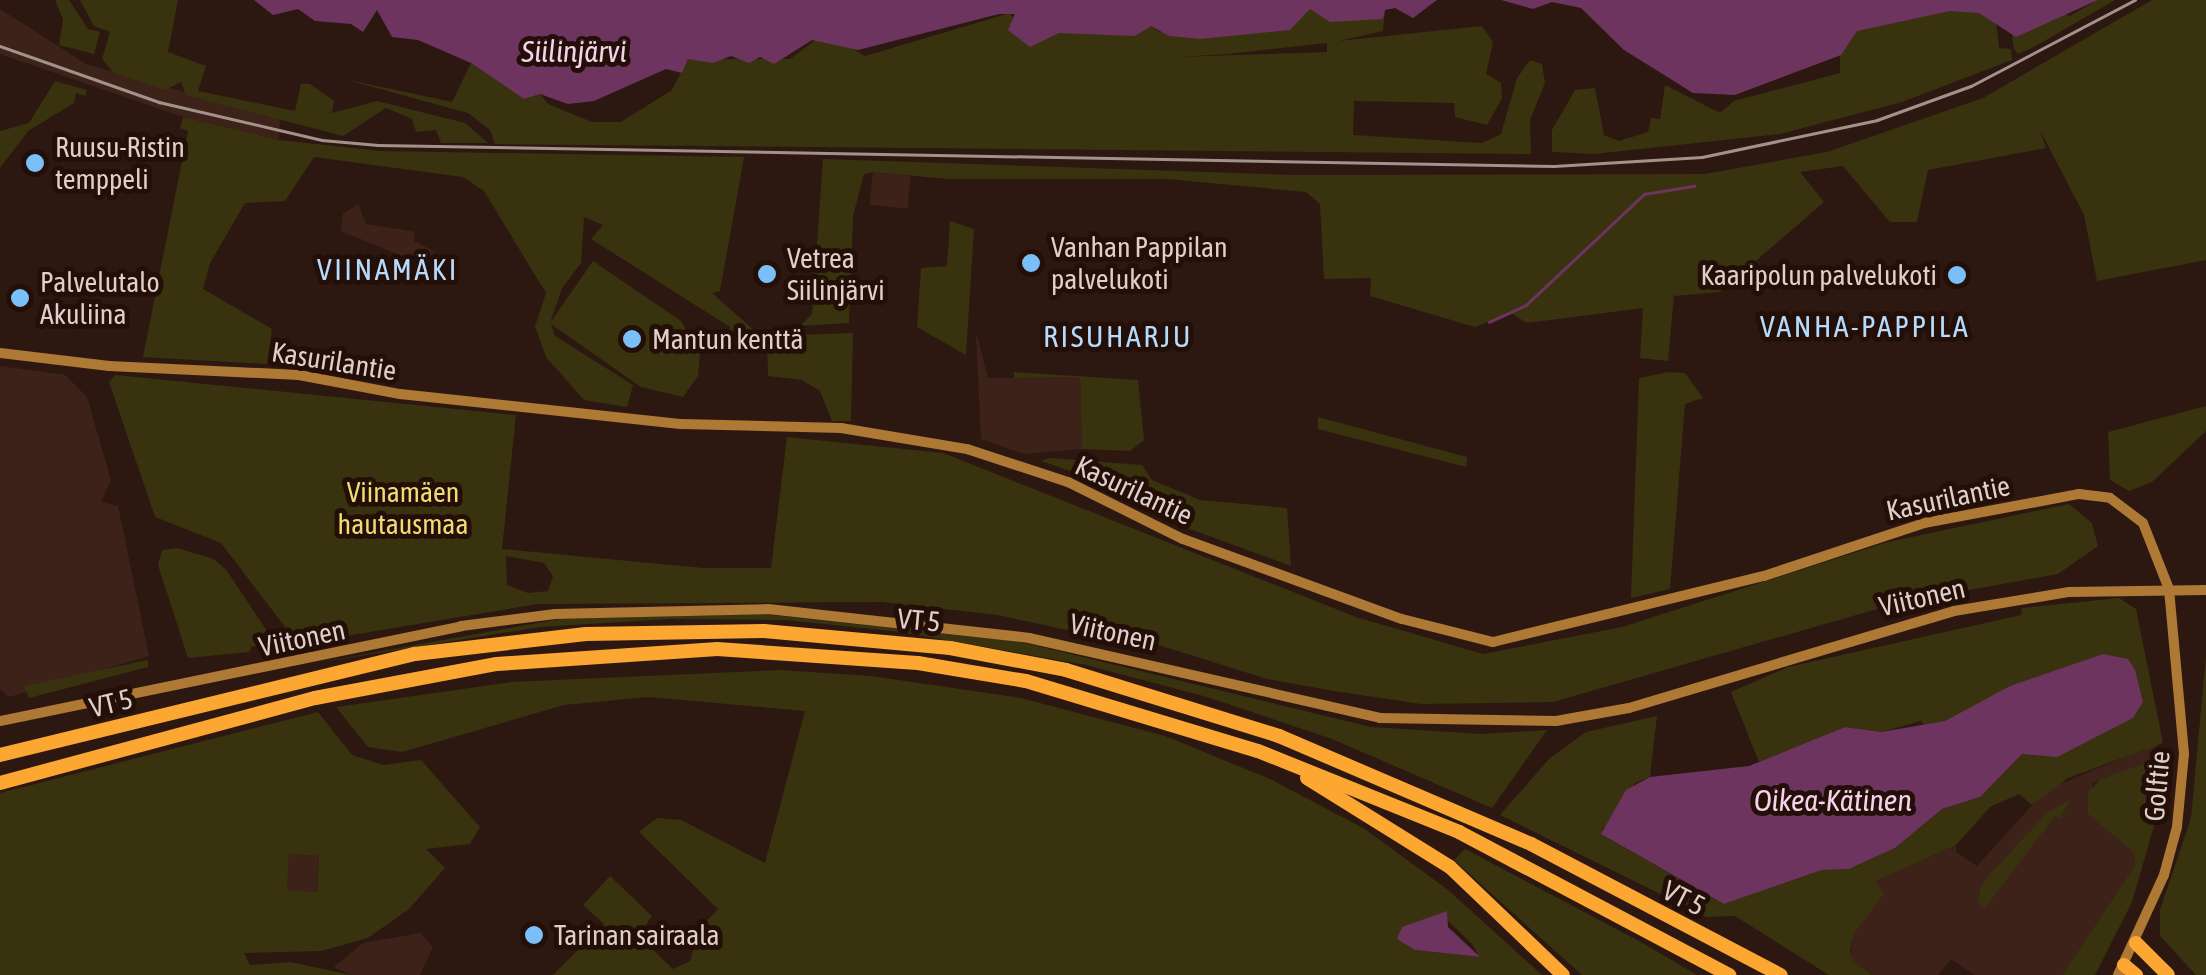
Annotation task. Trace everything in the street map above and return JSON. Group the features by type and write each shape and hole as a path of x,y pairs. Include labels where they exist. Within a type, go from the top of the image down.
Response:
{"highway":[{"name":"VT 5","path":"0,755 414,654 586,634 764,631 950,648 1066,670 1279,736 1494,828 1780,975"},
{"name":"VT 5","path":"0,783 420,676 628,652 717,650 918,664 1026,681 1258,751 1459,832 1729,975"},
{"path":"1258,751 1429,852 1563,975"},
{"path":"2136,944 2168,975"}],"street":[{"name":"Kasurilantie","path":"0,353 110,366 310,376 400,394 682,424 841,428 967,449 1068,482 1183,539 1347,599 1493,642 1764,576 1924,523 2079,494 2110,498 2143,523 2168,589"},
{"name":"Golftie","path":"2126,972 2164,876 2184,775 2168,589"},
{"name":"Viitonen","path":"0,721 460,626 555,614 768,608 1048,642 1380,718 1556,721 1630,708 1954,611 2069,592 2206,590"}],"shaded area":[{"path":"0,9 86,64 280,119 279,140 183,117 0,54"},
{"path":"873,172 911,176 907,209 870,205"},
{"path":"358,204 366,224 415,232 414,241 435,252 427,266 341,231 343,214"},
{"path":"976,332 988,378 1080,377 1082,449 1024,454 981,439"},
{"path":"0,366 65,375 87,397 111,480 101,502 118,506 149,656 9,697 0,689"},
{"path":"2156,744 2159,762 2093,783 2088,814 2134,853 2135,865 2062,975 1975,975 1951,959 1938,975 1872,975 1851,960 1852,935 1883,895 1876,881 1956,845 1956,852 1977,866 2046,790"},
{"path":"289,854 319,856 316,893 286,891"},
{"path":"420,933 433,947 420,975 351,975 334,967 363,943"}],"green space":[{"path":"55,0 69,0 88,29 100,32 94,54 59,45 63,19"},
{"path":"80,0 178,0 168,52 206,66 198,91 295,111 301,84 310,84 334,101 332,113 377,101 465,123 488,143 441,143 436,130 416,132 412,119 386,108 343,136 186,95 181,82 165,90 114,73 102,59 110,32 94,26"},
{"path":"1274,0 1376,0 1385,9 1383,31 1339,41 1482,26 1493,42 1486,74 1501,83 1502,98 1487,125 1455,117 1454,103 1354,101 1353,135 1482,143 1501,134 1517,78 1530,60 1542,64 1545,83 1530,120 1531,154 495,144 490,130 468,113 344,79 452,102 471,63 524,99 540,94 548,104 592,122 621,122 672,90 688,59 790,59 817,39 845,44 865,56 1010,13 1014,19 1151,26 1159,32","holes":["1327,43 1327,52 1176,57"]},
{"path":"1906,0 1995,12 1999,48 2011,49 2012,60 1902,102 1780,134 1594,154 1552,152 1552,130 1575,90 1595,88 1604,135 1619,141 1648,132 1651,118 1660,119 1665,85 1720,113 1734,101 1840,73 1840,36"},
{"path":"2098,0 2115,0 2034,47 2018,54 2014,49 2011,30 2058,12 2070,16"},
{"path":"2152,0 2206,0 2206,260 2097,281 2084,215 2040,130 2046,148 1928,170 1917,222 1890,222 1843,166 1800,172 1824,202 1720,292 1674,296 1668,361 1640,358 1643,308 1527,323 1511,313 1475,327 1370,296 1371,278 1324,279 1320,204 1306,192 1167,179 947,179 873,172 864,174 853,216 849,323 800,326 812,314 823,159 1295,175 1705,174 1827,152 1983,98"},
{"path":"55,81 87,90 85,96 76,93 74,103 28,131 0,168 0,131 29,123"},
{"path":"183,117 279,140 380,151 744,157 720,291 712,293 757,333 742,345 726,335 730,327 591,239 603,225 584,217 581,263 562,288 550,323 593,261 681,321 700,355 698,376 683,397 641,387 551,324 555,336 633,385 627,407 584,400 546,357 535,326 546,293 484,191 463,177 314,157 285,201 245,203 210,263 203,289 272,329 267,364 143,357 188,131 180,128"},
{"path":"950,221 974,229 966,355 917,327 921,268 947,266"},
{"path":"853,333 851,421 832,421 820,391 802,380 768,376 767,336"},
{"path":"1014,372 1138,380 1144,440 1130,451 1082,449 1080,377 1014,378"},
{"path":"1685,373 1703,398 1685,404 1670,589 1631,598 1639,378"},
{"name":"Viinamäen hautausmaa","path":"115,375 516,415 502,549 703,568 771,568 787,437 943,453 1356,617 1483,654 1622,627 1888,542 2069,504 2092,523 2098,546 2058,574 1898,603 1553,702 1421,704 1267,679 1143,640 1137,645 998,615 881,602 538,604 298,644 221,543 155,517 109,382","holes":["506,556 544,563 553,576 548,591 528,593 507,585"]},
{"path":"2206,406 2206,431 2152,482 2129,491 2110,480 2108,432"},
{"path":"1318,417 1467,457 1466,467 1318,429"},
{"path":"1050,458 1142,465 1152,480 1200,500 1287,508 1291,566 1171,522 1088,477 1041,461"},
{"path":"177,548 214,559 227,571 279,649 252,646 249,652 188,658 158,565 162,550"},
{"path":"2119,598 2136,609 2163,743 2068,778 2032,805 2019,794 1990,807 1956,845 1876,881 1884,894 1853,935 1850,950 1852,960 1872,975 1829,975 1735,916 1707,917 1500,815 1550,758 1586,732 1657,716 1650,777 1635,783 1609,826 1602,828 1609,839 1724,904 1822,870 1849,869 1895,848 1942,809 1980,797 1921,721 1881,732 1845,727 1759,762 1731,692 1788,667 2021,615 2022,608"},
{"path":"763,614 1021,642 1371,727 1482,734 1547,730 1492,808 1332,739 1207,697 1086,665 901,632 786,620 670,619 540,627 310,664 560,619"},
{"path":"2206,656 2206,975 2196,975 2160,936 2160,910 2191,818"},
{"path":"148,660 148,667 29,698 24,686"},
{"path":"780,670 871,676 1021,698 1165,736 1270,779 1365,829 1448,890 1542,975 553,975 604,924 583,905 610,876 652,916 638,936 673,969 690,961 700,928 718,909 639,832 657,818 681,820 765,863 805,711 648,697 564,705 402,752 368,747 336,707 511,682","holes":["1442,915 1473,945 1479,957 1415,950 1402,927"]},
{"path":"318,712 352,755 383,765 421,760 480,827 470,844 426,849 445,868 409,909 368,938 321,951 244,953 250,965 290,962 351,975 0,975 0,793","holes":["289,854 319,856 317,892 287,890"]},
{"path":"2152,761 2165,762 2162,798 2132,902 2095,975 2062,975 2135,865 2134,853 2088,814 2088,792 2101,779"},
{"path":"2071,799 2060,819 2055,816 1985,908 1978,902 1980,888 1989,875 2047,813"},
{"path":"1465,849 1697,975 1582,975 1454,860"}],"water":[{"name":"Siilinjärvi","path":"254,0 1437,0 1413,18 1395,8 1385,10 1383,19 1330,22 1310,9 1290,30 1201,39 1169,36 1151,26 1135,36 1059,33 1030,47 1008,30 1015,14 999,14 858,50 812,40 774,64 760,57 749,63 731,56 713,63 688,59 682,73 666,69 594,101 568,104 540,94 524,99 471,63 418,40 392,37 377,10 363,32 351,24 315,21 298,9 273,15"},
{"path":"1501,0 2098,0 2016,37 1979,13 1950,11 1857,31 1841,55 1735,95 1693,93 1624,50 1581,8 1552,2 1533,9"},
{"name":"Oikea-Kätinen","path":"2103,654 2128,659 2135,670 2143,702 2133,718 2057,757 2022,754 1980,797 1942,809 1895,848 1849,869 1822,870 1724,904 1601,834 1626,790 1650,777 1749,766 1845,727 1881,732 1945,721 2010,686"},
{"path":"1447,911 1448,927 1480,957 1415,950 1397,939 1402,927"}],"waterway":[{"path":"1489,322 1526,305 1644,194 1694,186"}],"railway":[{"path":"0,46 159,102 322,140 378,145 1554,166 1702,157 1877,120 1971,86 2135,0"}],"place":[{"name":"Ruusu-Ristin temppeli","path":"35,163"},
{"name":"Vanhan Pappilan palvelukoti","path":"1031,263"},
{"name":"Vetrea Siilinjärvi","path":"767,274"},
{"name":"Kaaripolun palvelukoti","path":"1957,275"},
{"name":"Palvelutalo Akuliina","path":"20,298"},
{"name":"Mantun kenttä","path":"632,339"},
{"name":"Tarinan sairaala","path":"534,935"}],"district":[{"name":"VIINAMÄKI","path":"388,269"},
{"name":"VANHA-PAPPILA","path":"1865,326"},
{"name":"RISUHARJU","path":"1118,336"}]}
